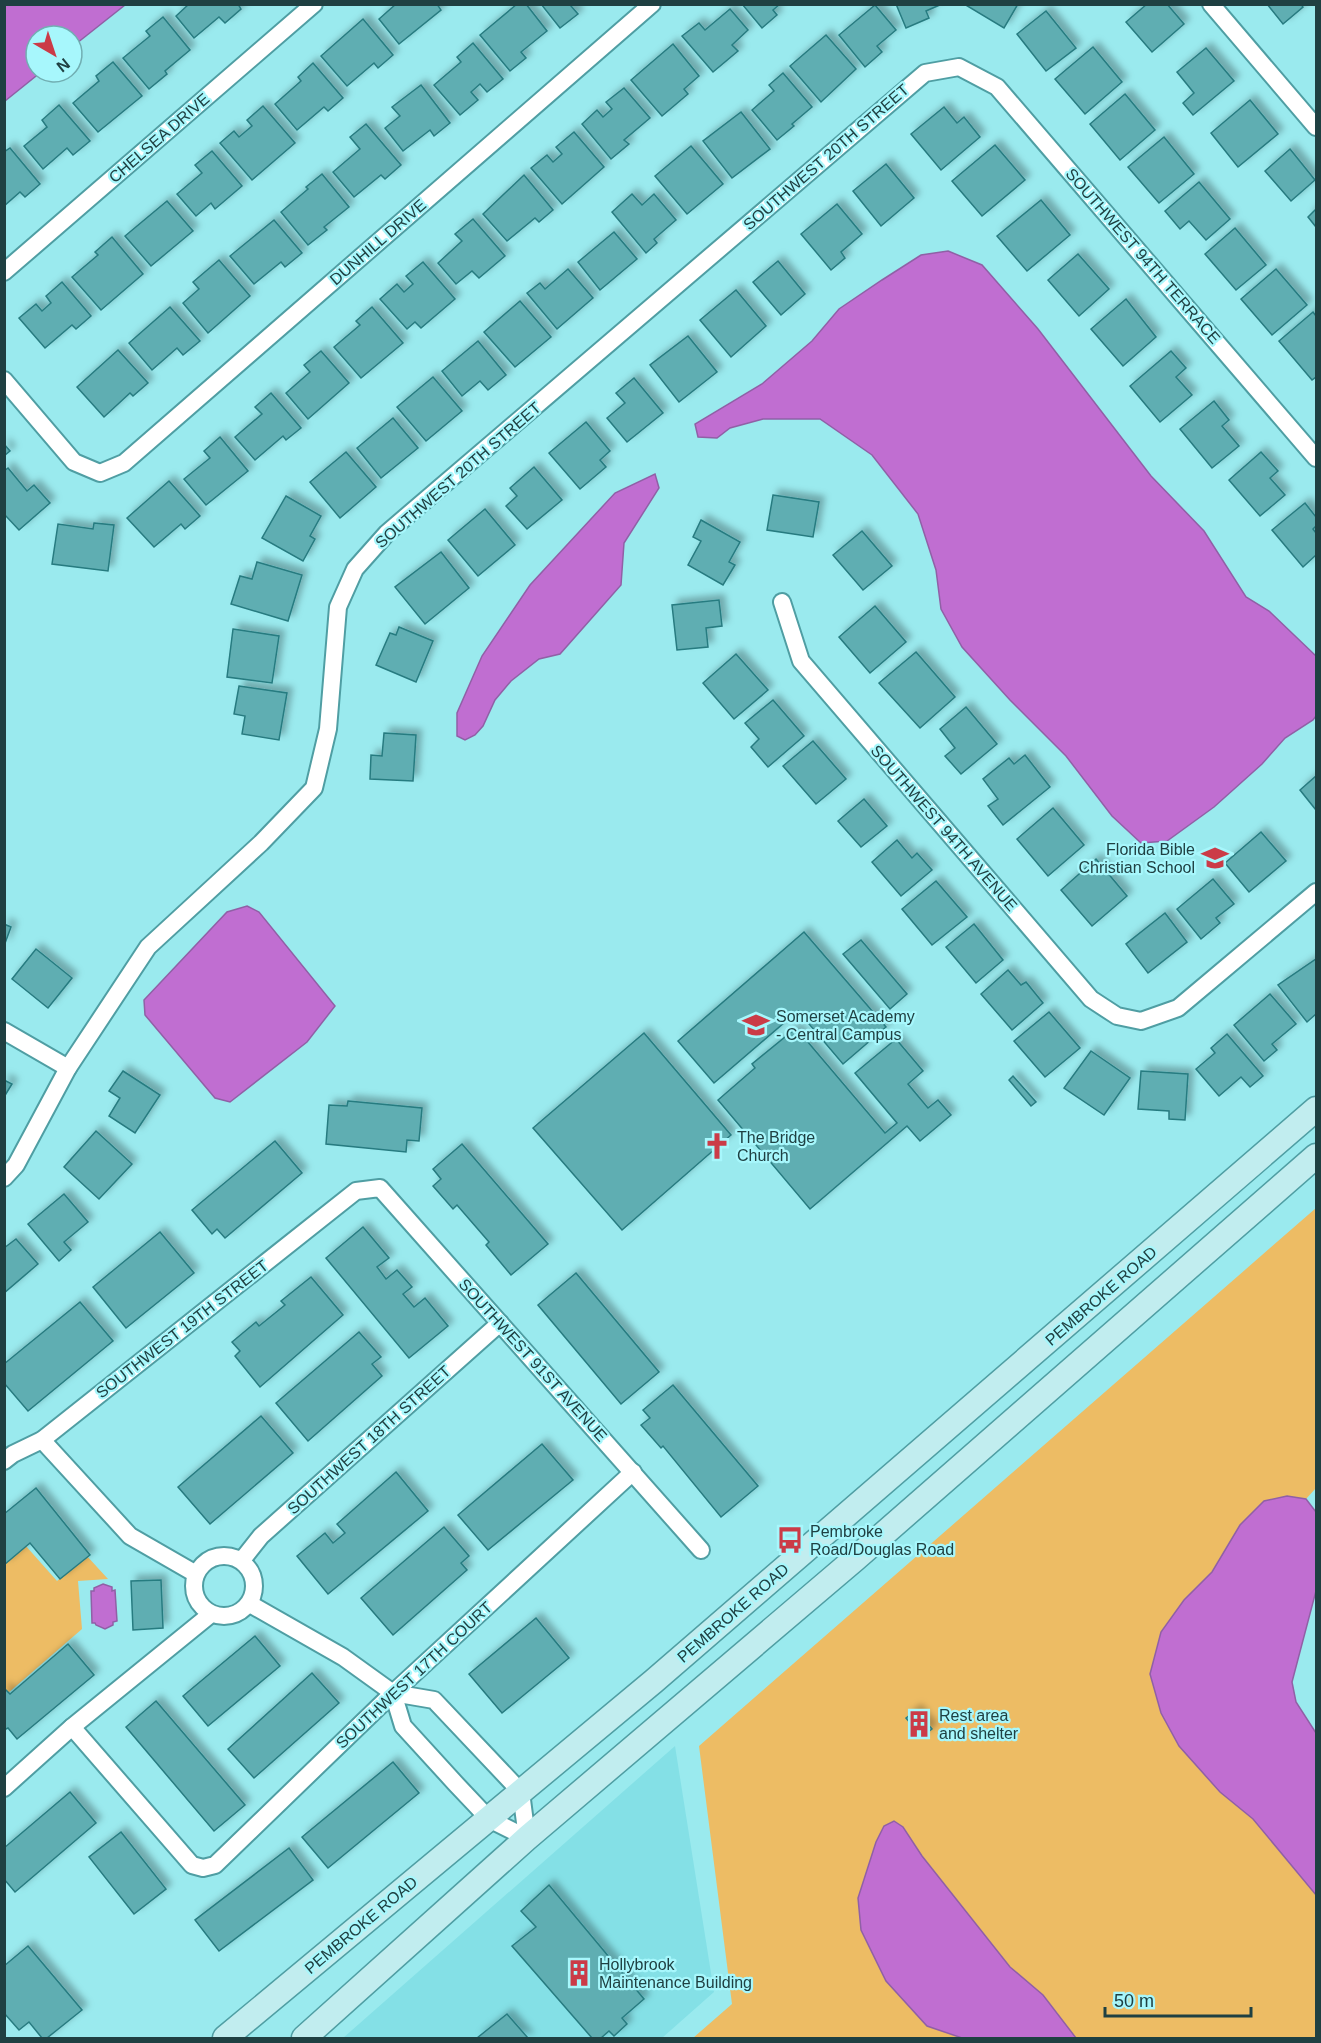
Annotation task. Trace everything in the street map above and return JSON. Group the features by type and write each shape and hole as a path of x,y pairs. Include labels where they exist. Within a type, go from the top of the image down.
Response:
{"main road":[{"name":"PEMBROKE ROAD","path":"225,2038 654,1681 1317,1109"},
{"path":"304,2038 527,1838 855,1559 1317,1156"},
{"path":"916,1455 941,1483"}],"street":[{"name":"CHELSEA DRIVE","path":"4,272 314,4"},
{"name":"DUNHILL DRIVE","path":"4,380 74,462 100,473 124,463 652,4"},
{"path":"1212,4 1317,127"},
{"name":"SOUTHWEST 94TH TERRACE","path":"959,67 997,87 1317,458"},
{"name":"SOUTHWEST 20TH STREET","path":"4,1178 16,1165 68,1068 148,946 261,843 314,788 328,729 338,607 355,569 387,533 924,73 959,67"},
{"name":"SOUTHWEST 94TH AVENUE","path":"782,602 801,661 1091,999 1117,1016 1141,1021 1178,1008 1317,892"},
{"path":"4,1031 68,1068"},
{"name":"SOUTHWEST 91ST AVENUE","path":"356,1191 380,1188 701,1550"},
{"name":"SOUTHWEST 19TH STREET","path":"4,1461 42,1440 356,1191"},
{"name":"SOUTHWEST 18TH STREET","path":"242,1560 261,1536 500,1323"},
{"path":"42,1440 130,1536 196,1574"},
{"name":"SOUTHWEST 17TH COURT","path":"72,1727 192,1866 203,1868 215,1865 393,1693 633,1472"},
{"path":"228,1556 242,1560 253,1578 255,1589 250,1604 233,1614 221,1617 211,1614 200,1605 195,1596 196,1574 205,1562 217,1558 228,1556"},
{"path":"250,1604 343,1657 393,1693 434,1700 521,1792 527,1838"},
{"path":"4,1788 72,1727 211,1614"},
{"path":"393,1693 403,1726 489,1819 527,1838"}],"shaded area":[{"path":"5,4 125,5 84,37 84,24 24,24 24,84 26,84 5,101"},
{"path":"948,251 982,265 1038,329 1151,476 1204,531 1246,597 1269,611 1316,656 1316,716 1313,720 1285,738 1262,764 1214,807 1167,841 1141,843 1112,816 1066,756 1010,700 962,647 941,609 936,570 918,514 872,455 820,419 763,419 730,428 717,438 698,437 695,424 762,384 812,341 839,309 921,255"},
{"path":"655,474 659,488 624,543 621,585 560,654 539,659 511,681 495,700 483,726 475,735 465,740 457,736 457,713 482,656 530,585 615,493"},
{"path":"247,906 259,912 335,1006 307,1042 230,1102 215,1098 145,1015 144,1000 227,912"},
{"path":"1316,1208 1316,1488 1306,1499 1316,1512 1316,1591 1292,1682 1296,1702 1316,1733 1316,2038 693,2038 732,2004 699,1746"},
{"path":"1287,1496 1306,1499 1316,1512 1316,1591 1292,1682 1296,1702 1316,1733 1316,1895 1253,1819 1220,1792 1179,1746 1161,1713 1150,1674 1161,1632 1184,1600 1212,1572 1240,1525 1264,1501"},
{"path":"25,1545 57,1581 86,1555 108,1579 78,1581 82,1629 8,1693 4,1689 4,1562"},
{"path":"103,1584 112,1587 112,1591 115,1590 117,1621 105,1629 92,1623 91,1591"},
{"path":"675,1746 714,1992 662,2038 343,2038"},
{"path":"894,1821 903,1827 922,1856 1010,1967 1043,1995 1076,2038 962,2038 927,2026 886,1981 861,1930 858,1898 876,1842 884,1826"}],"building":[{"path":"189,4 238,4 241,9 225,23 219,17 194,38 176,16"},
{"path":"396,4 437,4 441,10 399,44 379,19"},
{"path":"517,4 526,4 547,31 521,52 526,58 510,71 480,35"},
{"path":"541,4 573,4 571,6 578,14 560,28"},
{"path":"742,4 780,4 773,10 777,15 762,28"},
{"path":"896,4 942,4 926,11 929,18 906,28"},
{"path":"964,4 1018,4 1004,28"},
{"path":"1147,4 1167,4 1184,24 1152,52 1126,22"},
{"path":"1267,4 1301,4 1303,7 1283,24"},
{"path":"875,5 896,30 877,46 882,52 865,67 839,35"},
{"path":"730,9 748,30 732,45 738,51 713,72 682,36 699,23 705,30"},
{"path":"1046,11 1076,48 1046,71 1017,34"},
{"path":"163,17 190,50 165,71 167,74 149,89 123,58 150,36 146,31"},
{"path":"363,19 393,55 378,68 374,63 347,86 321,56"},
{"path":"826,35 856,69 821,102 790,66"},
{"path":"473,43 503,79 487,92 480,84 471,92 478,100 460,115 434,85 461,62 457,57"},
{"path":"673,44 699,76 684,89 688,94 662,116 631,80"},
{"path":"1093,47 1122,82 1085,114 1055,79"},
{"path":"1206,48 1234,81 1193,115 1183,103 1194,93 1177,72"},
{"path":"113,62 142,96 98,132 73,103 99,81 96,76"},
{"path":"313,63 343,98 328,111 324,107 297,130 275,104 301,81 298,77"},
{"path":"783,73 812,107 777,140 752,110 774,91 769,85"},
{"path":"421,85 450,123 434,136 430,130 403,151 385,128 400,116 392,107"},
{"path":"624,88 650,118 624,140 629,144 611,159 582,124 597,110 603,117 612,109 606,102"},
{"path":"1125,94 1155,130 1120,160 1090,124"},
{"path":"1250,100 1278,134 1238,167 1211,133"},
{"path":"59,105 90,141 73,155 67,148 43,169 24,146 47,127 42,120"},
{"path":"263,106 295,143 252,180 220,143 234,131 239,137 252,126 247,120"},
{"path":"944,107 957,123 964,117 980,137 941,170 911,134"},
{"path":"741,112 770,149 732,178 703,141"},
{"path":"366,124 401,165 385,179 381,175 354,197 333,172 360,149 350,137"},
{"path":"574,132 604,167 562,204 531,168 547,155 553,162 562,154 556,147"},
{"path":"1164,137 1194,174 1159,203 1128,167"},
{"path":"995,145 1025,180 982,216 952,181"},
{"path":"691,146 723,184 687,214 655,176"},
{"path":"10,148 40,184 25,197 20,192 4,206 4,152"},
{"path":"1290,149 1315,180 1291,201 1265,171"},
{"path":"212,151 242,186 215,209 211,203 196,216 177,194 202,173 195,165"},
{"path":"886,164 914,198 881,226 853,191"},
{"path":"322,174 349,207 324,227 327,230 308,245 281,212"},
{"path":"524,175 553,210 539,222 535,218 507,241 483,214"},
{"path":"1199,182 1230,219 1206,240 1189,221 1180,229 1165,211"},
{"path":"632,194 642,205 654,194 676,220 654,239 657,243 646,253 612,212"},
{"path":"1041,200 1070,235 1027,271 997,236"},
{"path":"167,201 193,231 151,266 125,236"},
{"path":"837,204 862,234 841,252 845,258 831,270 801,234"},
{"path":"1316,209 1316,227 1308,217"},
{"path":"473,219 505,256 479,278 472,271 456,284 438,263 462,241 455,234"},
{"path":"274,220 302,253 285,267 281,262 254,284 230,256"},
{"path":"1235,228 1266,265 1236,290 1205,254"},
{"path":"614,232 637,259 600,290 578,262"},
{"path":"112,237 143,274 101,310 72,277 98,255 95,252"},
{"path":"1078,254 1109,289 1079,316 1048,280"},
{"path":"219,260 250,296 208,333 183,303 199,289 193,282"},
{"path":"778,261 805,294 781,315 753,282"},
{"path":"423,262 455,299 421,328 415,322 407,329 380,299 397,284 404,292 413,284 406,276"},
{"path":"568,269 593,298 557,329 527,293 540,283 545,289"},
{"path":"1276,269 1307,305 1272,335 1241,299"},
{"path":"62,282 91,316 76,329 72,325 45,348 19,318 36,304 42,311 51,303 46,296"},
{"path":"736,290 766,326 731,357 700,320"},
{"path":"1126,299 1156,337 1123,366 1091,329"},
{"path":"520,301 551,337 515,367 484,332"},
{"path":"170,307 200,341 183,355 177,348 152,370 129,343"},
{"path":"372,307 403,343 361,378 334,347 360,325 356,321"},
{"path":"1313,312 1316,316 1316,377 1312,380 1279,341"},
{"path":"688,336 717,372 679,402 650,365"},
{"path":"478,341 506,375 488,390 480,381 462,396 442,371"},
{"path":"118,350 148,383 133,396 130,393 104,417 77,387"},
{"path":"321,351 349,383 308,419 286,393 310,372 304,365"},
{"path":"1171,351 1186,368 1176,377 1192,395 1160,422 1130,386"},
{"path":"433,377 462,411 426,441 397,407"},
{"path":"634,378 663,413 627,442 607,418 625,403 616,393"},
{"path":"271,393 301,428 286,440 283,436 255,460 235,437 262,414 255,407"},
{"path":"1214,401 1229,420 1222,426 1239,446 1212,468 1180,429"},
{"path":"393,418 418,448 381,478 357,448"},
{"path":"586,422 610,451 600,460 606,467 580,489 549,453"},
{"path":"220,437 248,471 206,505 184,479 210,458 204,451"},
{"path":"4,444 10,451 4,456"},
{"path":"346,452 376,487 340,518 310,482"},
{"path":"1261,452 1278,471 1270,478 1285,495 1260,516 1229,480"},
{"path":"534,467 562,500 527,529 506,506 517,496 510,488"},
{"path":"8,468 27,491 34,485 50,503 19,530 4,514 4,471"},
{"path":"169,481 200,516 185,529 181,524 154,547 127,518"},
{"path":"773,495 819,502 813,537 767,530"},
{"path":"286,496 321,516 310,536 315,539 303,561 262,538"},
{"path":"1305,503 1316,517 1316,526 1313,529 1316,533 1316,555 1303,567 1272,530"},
{"path":"485,509 515,545 478,576 448,540"},
{"path":"701,520 740,542 729,562 735,565 723,585 688,565 701,541 693,537"},
{"path":"94,523 114,525 108,571 52,564 58,524 93,529"},
{"path":"862,531 892,566 863,590 833,555"},
{"path":"441,552 469,588 425,624 395,587"},
{"path":"257,562 302,575 288,621 231,604 240,576 252,579"},
{"path":"719,600 722,626 706,628 708,647 677,650 672,605"},
{"path":"875,606 906,642 870,673 839,637"},
{"path":"399,627 433,641 416,682 376,665 390,633 396,635"},
{"path":"233,629 279,636 272,683 227,677"},
{"path":"916,652 955,697 920,728 879,683"},
{"path":"736,654 768,690 734,719 703,683"},
{"path":"239,686 287,693 279,740 242,734 245,716 234,714"},
{"path":"773,700 804,736 768,767 751,747 759,739 745,723"},
{"path":"966,707 997,744 961,774 945,756 955,748 940,729"},
{"path":"384,733 416,735 413,781 370,779 371,755 382,756"},
{"path":"813,741 846,779 816,804 783,766"},
{"path":"1025,755 1050,787 1003,825 988,806 998,799 983,779 1009,758 1014,764"},
{"path":"1316,776 1316,810 1300,790"},
{"path":"864,799 887,826 861,847 838,821"},
{"path":"1053,808 1084,845 1048,876 1017,839"},
{"path":"1261,832 1286,861 1249,892 1225,863"},
{"path":"897,840 912,858 917,853 932,870 901,896 872,862"},
{"path":"1096,859 1127,896 1092,926 1061,890"},
{"path":"1213,879 1234,904 1216,918 1220,923 1201,939 1177,909"},
{"path":"936,881 967,917 932,945 902,909"},
{"path":"1165,913 1187,942 1148,973 1126,944"},
{"path":"4,924 11,927 4,946"},
{"path":"974,924 1003,960 976,983 946,947"},
{"path":"804,932 886,1027 843,1064 798,1011 714,1083 678,1041"},
{"path":"861,940 907,994 890,1009 843,954"},
{"path":"36,949 72,978 48,1008 12,979"},
{"path":"1316,959 1316,1014 1307,1022 1278,985"},
{"path":"1008,970 1021,985 1026,982 1043,1003 1012,1030 981,994"},
{"path":"1270,994 1296,1024 1272,1044 1277,1050 1264,1061 1234,1025"},
{"path":"1049,1012 1080,1048 1045,1077 1014,1041"},
{"path":"796,1028 885,1133 897,1123 855,1073 896,1039 923,1071 908,1084 928,1108 938,1100 951,1115 920,1141 907,1126 810,1209 718,1100 755,1068 752,1064"},
{"path":"644,1033 731,1135 622,1230 533,1128"},
{"path":"1227,1034 1263,1076 1250,1087 1241,1077 1219,1096 1196,1069 1215,1053 1211,1048"},
{"path":"1091,1051 1130,1078 1104,1115 1064,1088"},
{"path":"123,1071 160,1095 135,1133 109,1116 120,1098 109,1091"},
{"path":"1141,1071 1188,1074 1185,1120 1169,1119 1169,1111 1138,1109"},
{"path":"1013,1076 1036,1102 1031,1106 1009,1080"},
{"path":"4,1080 12,1084 4,1097"},
{"path":"348,1101 422,1108 419,1141 407,1140 406,1152 326,1144 329,1105 347,1106"},
{"path":"96,1131 132,1164 99,1199 64,1167"},
{"path":"275,1141 302,1173 225,1238 217,1229 212,1234 192,1210"},
{"path":"462,1144 548,1244 511,1275 486,1245 489,1242 457,1205 453,1209 433,1186 441,1179 433,1169"},
{"path":"64,1194 88,1222 64,1242 71,1250 59,1261 28,1224"},
{"path":"363,1227 389,1258 377,1267 386,1279 397,1270 412,1287 403,1294 414,1307 425,1298 448,1326 409,1358 326,1258"},
{"path":"160,1232 194,1273 126,1328 93,1287"},
{"path":"16,1239 38,1264 4,1293 4,1248"},
{"path":"576,1273 659,1372 621,1404 538,1305"},
{"path":"311,1277 343,1315 260,1387 235,1356 240,1351 232,1342 256,1322 259,1326 285,1305 281,1301"},
{"path":"80,1302 113,1341 28,1411 4,1383 4,1364"},
{"path":"359,1332 381,1357 372,1364 382,1376 308,1441 276,1403"},
{"path":"673,1385 758,1486 721,1517 663,1446 661,1448 641,1425 650,1418 643,1410"},
{"path":"261,1416 293,1453 210,1524 178,1487"},
{"path":"542,1444 573,1480 488,1550 458,1515"},
{"path":"396,1472 428,1511 328,1594 297,1556 325,1533 333,1543 345,1533 337,1524"},
{"path":"36,1488 90,1555 60,1579 30,1543 4,1565 4,1514"},
{"path":"444,1527 469,1556 461,1563 467,1570 393,1635 361,1598"},
{"path":"161,1580 163,1628 133,1630 131,1581"},
{"path":"536,1618 569,1658 502,1713 469,1674"},
{"path":"255,1636 280,1666 208,1726 183,1696"},
{"path":"68,1644 94,1675 17,1739 8,1728 4,1730 4,1688 10,1694"},
{"path":"312,1673 339,1703 254,1778 228,1749"},
{"path":"156,1701 245,1805 214,1831 126,1727"},
{"name":"Rest area and shelter","path":"916,1710 932,1729 922,1737 906,1718"},
{"path":"393,1762 419,1793 328,1868 302,1837"},
{"path":"70,1792 96,1823 15,1892 4,1879 4,1848"},
{"path":"121,1832 166,1889 134,1914 89,1857"},
{"path":"289,1848 313,1880 219,1951 195,1920"},
{"name":"Hollybrook Maintenance Building","path":"549,1885 644,1999 622,2018 627,2024 614,2036 609,2031 601,2038 592,2038 512,1946 536,1927 521,1911"},
{"path":"28,1946 82,2010 47,2038 42,2038 29,2022 19,2030 4,2013 4,1966"},
{"path":"507,2014 528,2038 477,2038"}],"place":[{"name":"Florida Bible Christian School","path":"1215,858"},
{"name":"Somerset Academy - Central Campus","path":"756,1025"},
{"name":"The Bridge Church","path":"717,1146"},
{"name":"Pembroke Road/Douglas Road","path":"790,1540"},
{"name":"Rest area and shelter","path":"919,1724"},
{"name":"Hollybrook Maintenance Building","path":"579,1973"}]}
